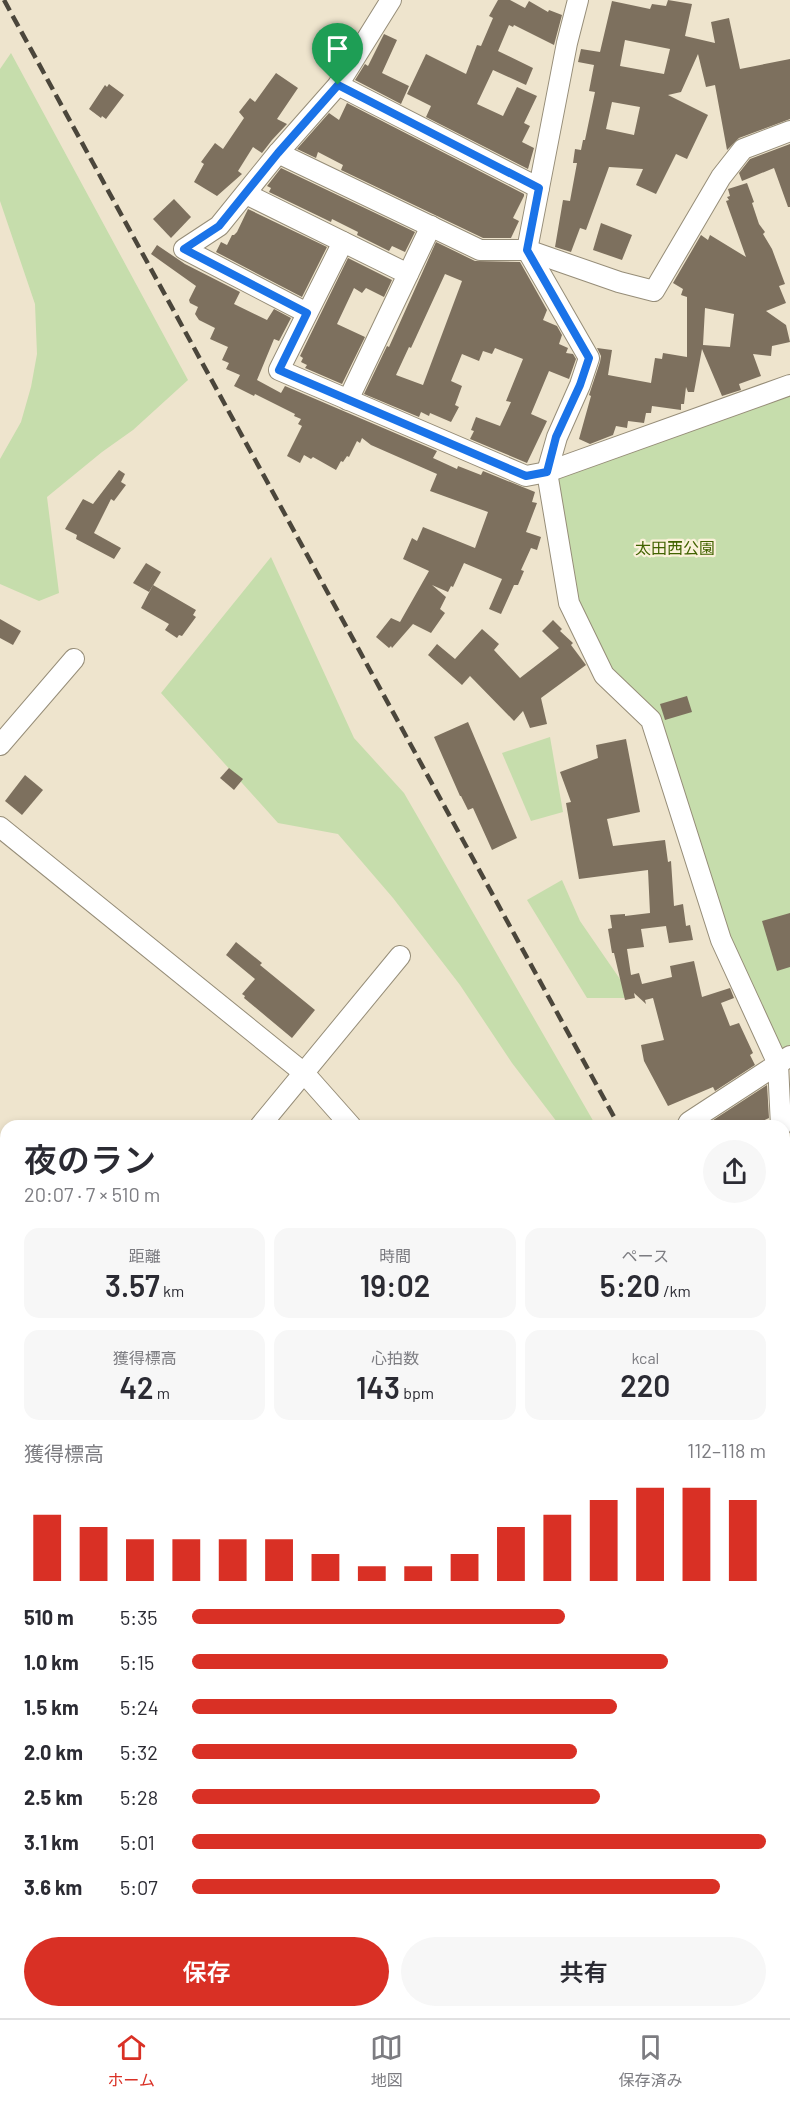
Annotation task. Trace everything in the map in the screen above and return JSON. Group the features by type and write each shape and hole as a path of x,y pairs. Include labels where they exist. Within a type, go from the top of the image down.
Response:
{"street":[{"path":"307,313 184,249 219,226 278,153 338,85 391,0"},
{"path":"578,0 567,43 527,250 589,358 580,385 556,437 547,472 569,603 604,675 651,720 721,940 784,1060 781,1120"},
{"path":"338,85 539,188"},
{"path":"278,153 480,250 527,250 620,282 654,291 721,177 742,149 790,131"},
{"path":"246,194 408,274"},
{"path":"348,400 431,226"},
{"path":"343,242 279,370 526,476 547,472 790,385"},
{"path":"0,746 74,659"},
{"path":"0,827 304,1073 346,1120"},
{"path":"265,1120 400,956"},
{"path":"692,1120 784,1060"}],"green space":[{"path":"11,53 188,380 133,430 47,497 59,593 39,601 0,584 0,459 21,422 37,354 35,304 0,201 0,69"},
{"name":"太田西公園","path":"790,385 790,1056 778,1064 721,940 651,720 604,675 569,603 547,472"},
{"path":"271,557 354,738 404,793 593,1120 555,1120 512,1063 460,985 393,898 338,834 278,823 161,693"},
{"path":"550,737 563,812 531,821 502,753"},
{"path":"562,880 580,921 633,998 587,998 527,900"}],"building":[{"path":"498,0 510,0 525,8 529,1 548,12 549,10 562,15 554,45 514,25 513,27 509,25 498,51 533,68 526,85 493,70 477,104 503,116 517,87 537,96 524,123 530,126 522,142 534,148 528,169 426,117 431,106 407,94 426,54 466,74 477,45 481,46 493,18 489,16"},
{"path":"668,0 692,4 685,36 715,43 711,22 729,18 740,69 790,59 790,119 739,138 727,150 715,85 706,87 698,54 681,92 668,95 708,115 687,159 676,154 656,194 636,185 643,169 609,167 586,230 580,228 571,252 555,247 563,200 570,201 577,163 573,163 575,149 581,150 583,140 585,140 595,92 589,91 594,65 578,62 581,49 600,52 612,1 650,9 652,4 666,6","holes":["625,40 670,49 664,74 620,66","612,102 640,107 634,135 606,129"]},
{"path":"384,34 397,40 382,73 409,86 401,104 355,80 365,64 368,66"},
{"path":"276,73 298,88 277,119 287,124 262,153 253,147 238,171 242,174 217,196 194,182 204,164 201,162 215,143 223,149 244,118 239,112 250,98 255,102"},
{"path":"109,84 124,95 106,119 89,109 105,85 107,87"},
{"path":"347,103 524,194 513,218 519,221 511,238 483,238 341,170 343,165 318,152 316,158 297,149 329,113 339,120"},
{"path":"790,144 790,207 788,207 774,168 742,181 739,173 750,159"},
{"path":"281,168 415,232 405,252 392,246 389,251 332,219 331,222 269,192 271,188 267,186"},
{"path":"747,183 759,224 765,232 763,234 772,249 785,284 779,286 786,303 766,311 786,325 790,342 772,346 771,356 753,354 761,376 739,384 741,390 722,396 702,349 694,392 688,392 686,387 681,410 652,406 651,413 646,413 644,423 628,421 627,428 616,426 613,435 590,444 579,439 591,396 589,395 600,362 601,356 597,348 612,350 608,375 651,383 655,358 662,359 663,353 687,357 687,297 681,295 683,289 673,283 701,235 708,240 710,235 746,257 726,201 730,196 728,189","holes":["705,308 734,314 730,347 703,345"]},
{"path":"174,199 191,217 171,238 153,219"},
{"path":"248,209 327,247 302,297 216,252 221,242 227,245 232,235 237,232"},
{"path":"601,223 632,235 622,260 593,250"},
{"path":"436,242 475,261 520,262 547,310 543,320 557,326 562,335 559,344 568,348 566,353 573,354 576,359 569,379 549,371 531,414 547,421 527,463 470,439 476,417 500,426 511,402 506,401 523,359 495,348 492,354 483,351 479,361 462,354 451,381 462,386 455,405 459,407 451,422 430,413 429,416 421,412 419,417 364,394 387,346 389,347","holes":["445,274 462,281 423,385 396,375"]},
{"path":"157,245 185,264 240,292 234,304 267,320 274,309 291,318 279,341 274,339 257,380 281,393 285,386 437,451 433,458 457,469 458,466 481,475 483,471 535,492 532,502 537,503 526,532 541,537 537,550 531,548 521,570 524,571 518,585 514,585 501,614 489,609 502,579 464,563 453,587 451,586 448,592 432,585 446,597 440,609 445,613 431,633 413,624 392,648 376,637 391,618 400,622 429,571 403,559 412,538 417,541 423,527 475,548 488,512 430,491 437,474 371,445 362,438 360,443 357,441 349,457 341,461 336,470 313,457 311,459 304,455 300,463 287,456 302,426 298,424 301,419 255,394 254,396 234,386 240,375 226,369 229,363 222,360 228,347 210,339 215,328 199,320 195,314 198,307 190,303 189,300 196,286 151,254"},
{"path":"348,258 392,280 384,297 366,288 362,293 354,288 337,324 365,337 342,384 305,368 307,365 301,362 303,358 300,356"},
{"path":"119,470 125,474 121,482 126,485 114,501 111,499 94,533 121,548 114,559 76,539 77,535 65,529 83,499 93,504"},
{"path":"146,563 161,572 149,592 133,583"},
{"path":"153,585 196,610 193,615 196,617 182,636 179,635 177,638 165,630 169,624 141,608"},
{"path":"0,619 21,631 13,645 0,638"},
{"path":"553,620 562,629 560,631 573,643 571,645 586,665 541,698 547,724 530,728 523,711 514,721 470,676 462,685 428,655 437,644 455,659 482,629 499,644 494,650 520,678 559,648 542,631"},
{"path":"687,696 692,712 665,720 660,704"},
{"path":"468,722 517,838 492,850 473,808 468,810 460,796 434,737"},
{"path":"626,739 640,812 607,819 613,846 665,840 668,862 671,861 674,906 683,904 686,926 690,925 693,940 669,943 666,926 641,929 644,947 627,949 631,975 639,973 642,984 672,977 670,966 694,961 702,997 730,988 734,998 721,1003 730,1026 739,1023 753,1053 750,1055 755,1065 715,1091 713,1087 668,1106 644,1061 641,1045 664,1040 653,998 645,1000 646,1004 634,993 635,998 625,1000 608,929 612,928 610,915 650,913 648,870 579,879 566,803 571,802 560,772 598,758 596,745"},
{"path":"229,768 243,779 234,790 220,778"},
{"path":"25,775 43,790 22,815 5,801"},
{"path":"790,913 790,967 777,971 762,921"},
{"path":"236,942 315,1010 292,1038 244,998 242,994 255,979 226,955"},
{"path":"767,1085 769,1118 765,1120 713,1120"}],"railway":[{"path":"4,0 616,1120"}],"route":[{"path":"338,85 539,188 527,250 589,358 580,385 556,437 547,472 526,476 279,370 307,313 184,249 219,226 278,153 338,85"}]}
